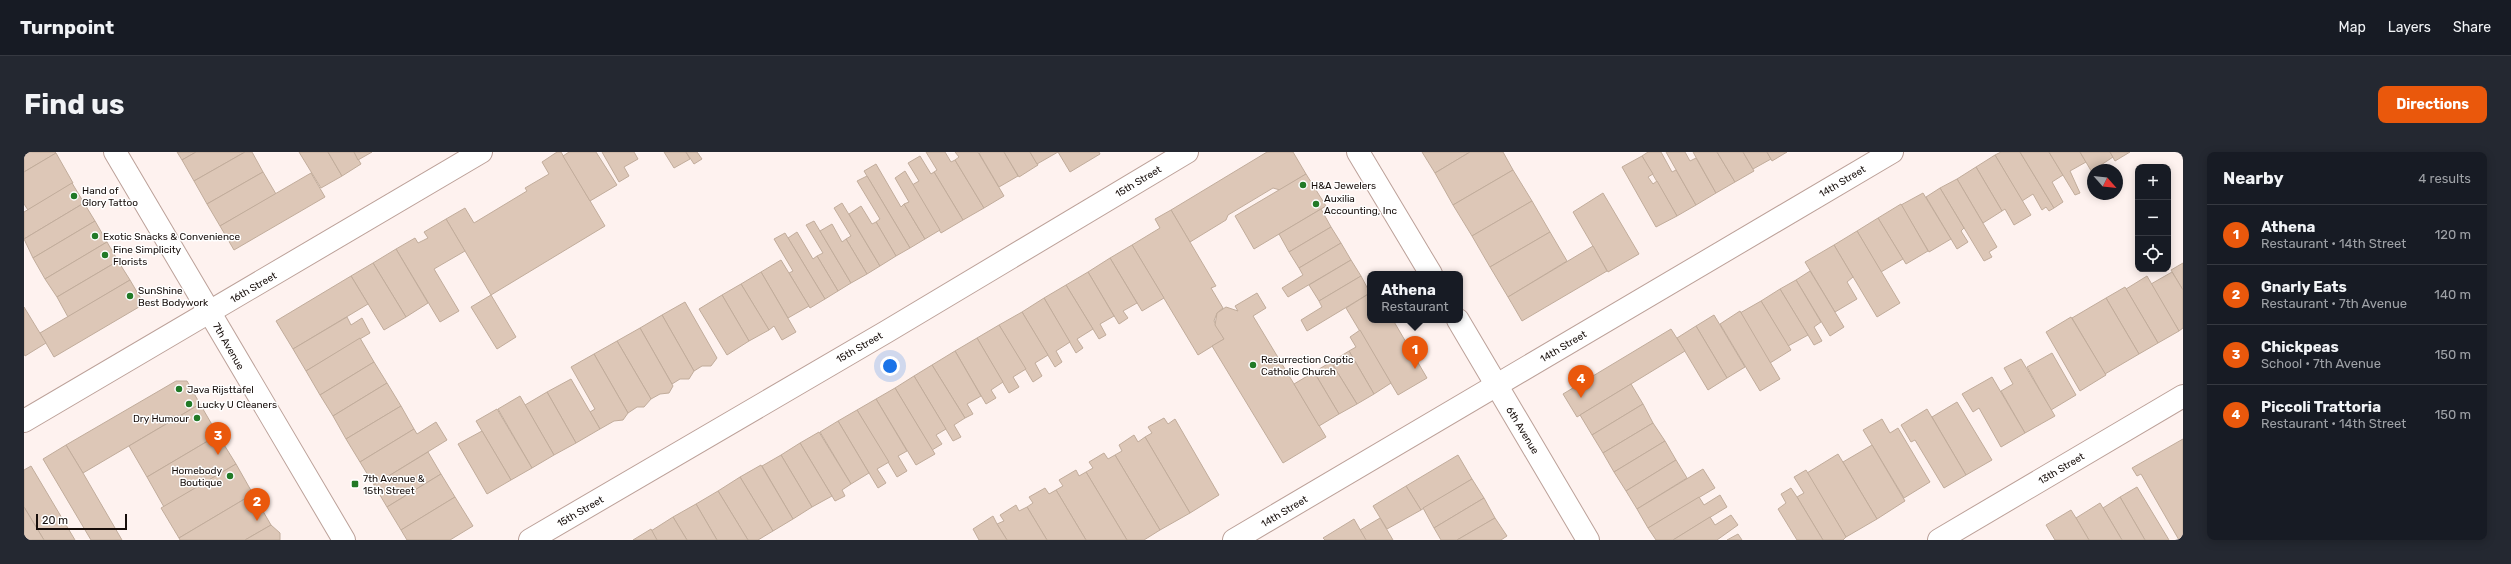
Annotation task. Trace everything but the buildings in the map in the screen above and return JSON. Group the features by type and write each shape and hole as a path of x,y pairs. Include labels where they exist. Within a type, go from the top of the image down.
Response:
{"street":[{"name":"7th Avenue","path":"115,152 344,540"},
{"name":"16th Street","path":"24,422 481,152"},
{"name":"15th Street","path":"530,540 886,332 1187,152"},
{"path":"1358,152 1428,271"},
{"name":"14th Street","path":"1234,540 1892,152"},
{"name":"6th Avenue","path":"1460,323 1588,540"},
{"name":"13th Street","path":"1939,540 2183,396"}],"place":[{"name":"H&A Jewelers","path":"1303,185"},
{"name":"Hand of Glory Tattoo","path":"74,196"},
{"name":"Auxilia Accounting, Inc","path":"1316,204"},
{"name":"Exotic Snacks & Convenience","path":"95,236"},
{"name":"Fine Simplicity Florists","path":"105,255"},
{"name":"SunShine Best Bodywork","path":"130,296"},
{"name":"Resurrection Coptic Catholic Church","path":"1253,365"},
{"name":"Athena","path":"1415,369"},
{"name":"Java Rijsttafel","path":"179,389"},
{"name":"Piccoli Trattoria","path":"1581,398"},
{"name":"Lucky U Cleaners","path":"189,404"},
{"name":"Dry Humour","path":"197,418"},
{"name":"Chickpeas","path":"218,455"},
{"name":"Homebody Boutique","path":"230,476"},
{"name":"7th Avenue & 15th Street","path":"355,484"},
{"name":"Gnarly Eats","path":"257,521"}]}
